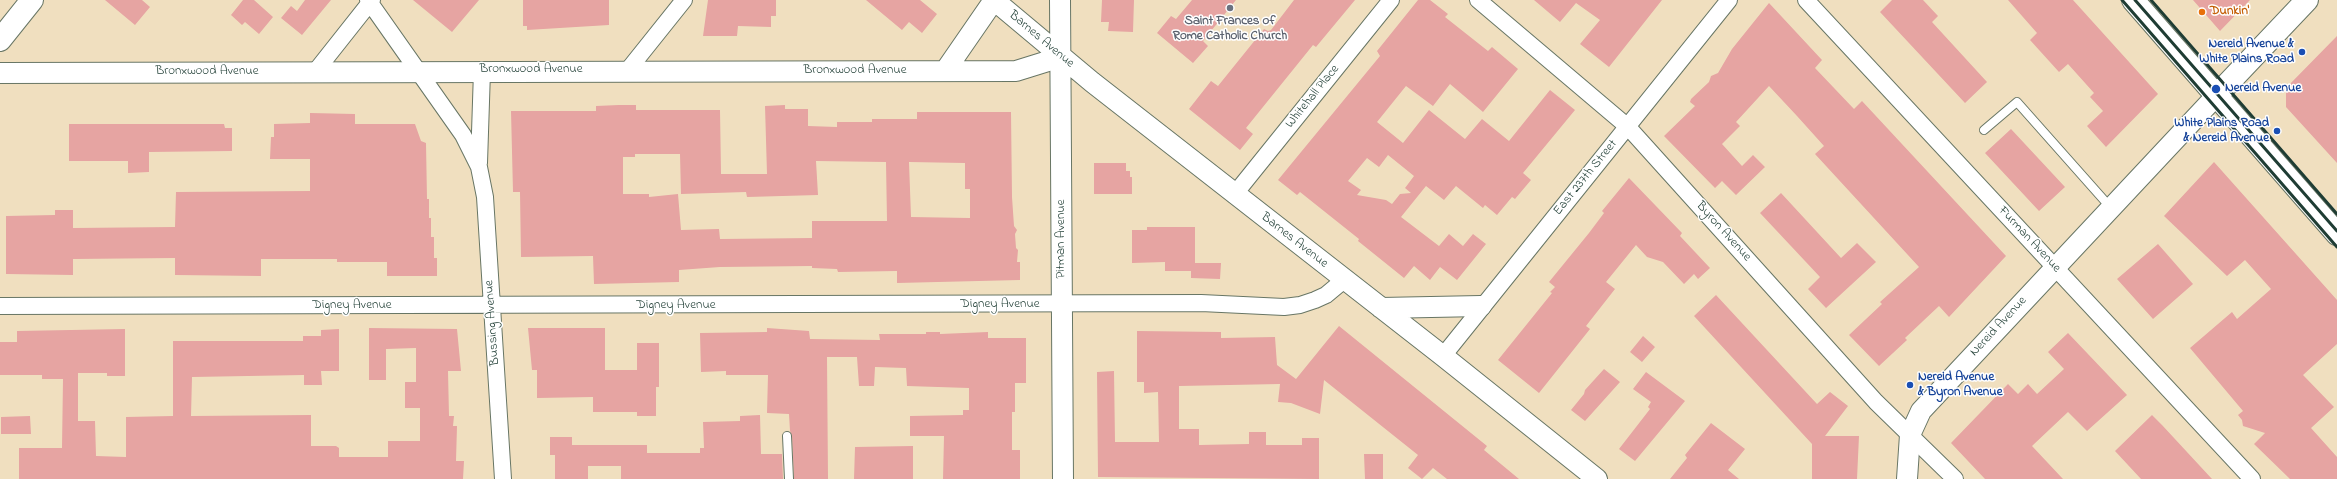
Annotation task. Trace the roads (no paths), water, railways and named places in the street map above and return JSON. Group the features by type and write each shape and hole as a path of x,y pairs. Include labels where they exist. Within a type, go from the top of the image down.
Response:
{"main road":[{"path":"0,40 32,0"},
{"path":"2133,0 2337,234"},
{"name":"Nereid Avenue","path":"2216,96 2307,0"}],"street":[{"path":"628,70 684,0"},
{"path":"945,71 994,0"},
{"name":"Barnes Avenue","path":"994,0 1061,57 1234,195 1443,356 1597,479"},
{"name":"Pitman Avenue","path":"1060,0 1063,479"},
{"name":"Whitehall Place","path":"1234,195 1391,0"},
{"name":"Byron Avenue","path":"1478,0 1628,127 1876,402 1955,479"},
{"name":"East 237th Street","path":"1443,356 1481,306 1628,127 1729,0"},
{"name":"Furman Avenue","path":"1806,0 2252,479"},
{"path":"315,72 370,1"},
{"name":"Bussing Avenue","path":"370,1 466,140 479,167"},
{"name":"Bronxwood Avenue","path":"0,73 628,70 1016,71 1061,57"},
{"name":"Bussing Avenue","path":"482,71 479,167 485,198 503,479"},
{"name":"Nereid Avenue","path":"1907,479 1910,435 1916,419 1927,404 2216,96"},
{"name":"Digney Avenue","path":"0,306 492,306 1201,303 1284,307 1300,305 1316,300 1326,295 1344,280"},
{"path":"1380,308 1481,306"}],"lane":[{"path":"1984,130 2017,102 2111,208"},
{"path":"786,436 790,479"}],"railway":[{"path":"2122,0 2337,247"},
{"path":"2135,0 2337,231"},
{"path":"2151,0 2337,214"}],"place":[{"name":"Saint Frances of Rome Catholic Church","path":"1230,8"},
{"name":"Dunkin'","path":"2202,12"},
{"name":"Nereid Avenue & White Plains Road","path":"2302,52"},
{"name":"Nereid Avenue","path":"2216,89"},
{"name":"White Plains Road & Nereid Avenue","path":"2277,131"},
{"name":"Nereid Avenue & Byron Avenue","path":"1910,385"}]}
